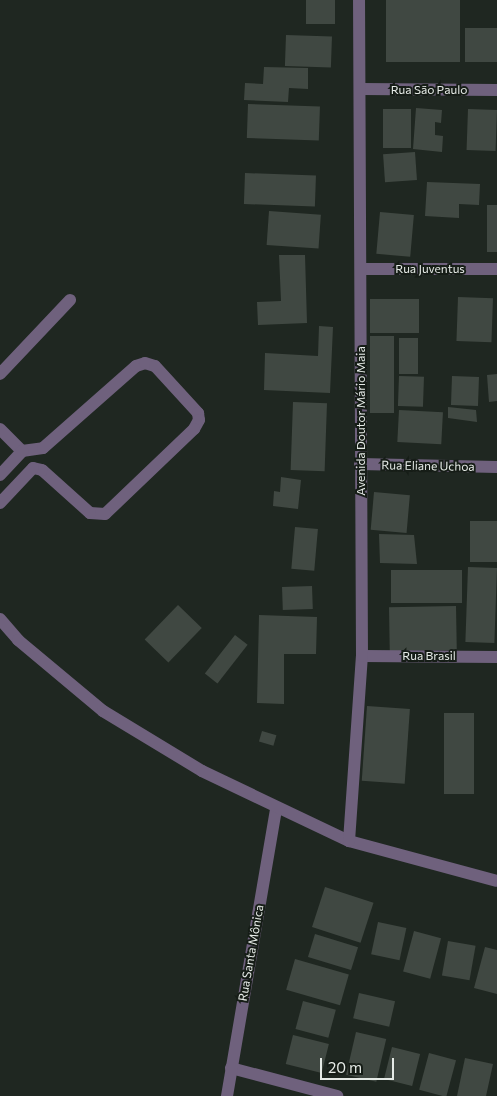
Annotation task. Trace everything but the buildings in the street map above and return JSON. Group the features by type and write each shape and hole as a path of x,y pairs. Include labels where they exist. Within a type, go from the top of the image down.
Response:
{"street":[{"name":"Avenida Doutor Mário Maia","path":"349,841 362,656 360,464 362,269 359,0"},
{"name":"Rua São Paulo","path":"361,89 497,90"},
{"name":"Rua Juventus","path":"362,269 497,269"},
{"path":"0,374 70,300"},
{"path":"0,475 22,450 43,448 136,366 145,363 155,366 198,413 199,420 194,429 105,514 90,513 42,470 33,468 0,503"},
{"path":"0,429 22,450"},
{"name":"Rua Eliane Uchoa","path":"360,464 497,467"},
{"path":"0,619 18,640 102,711 202,771 276,809 349,841 497,881"},
{"name":"Rua Brasil","path":"362,656 497,657"},
{"name":"Rua Santa Mônica","path":"227,1096 276,809"},
{"path":"231,1068 337,1096"}]}
